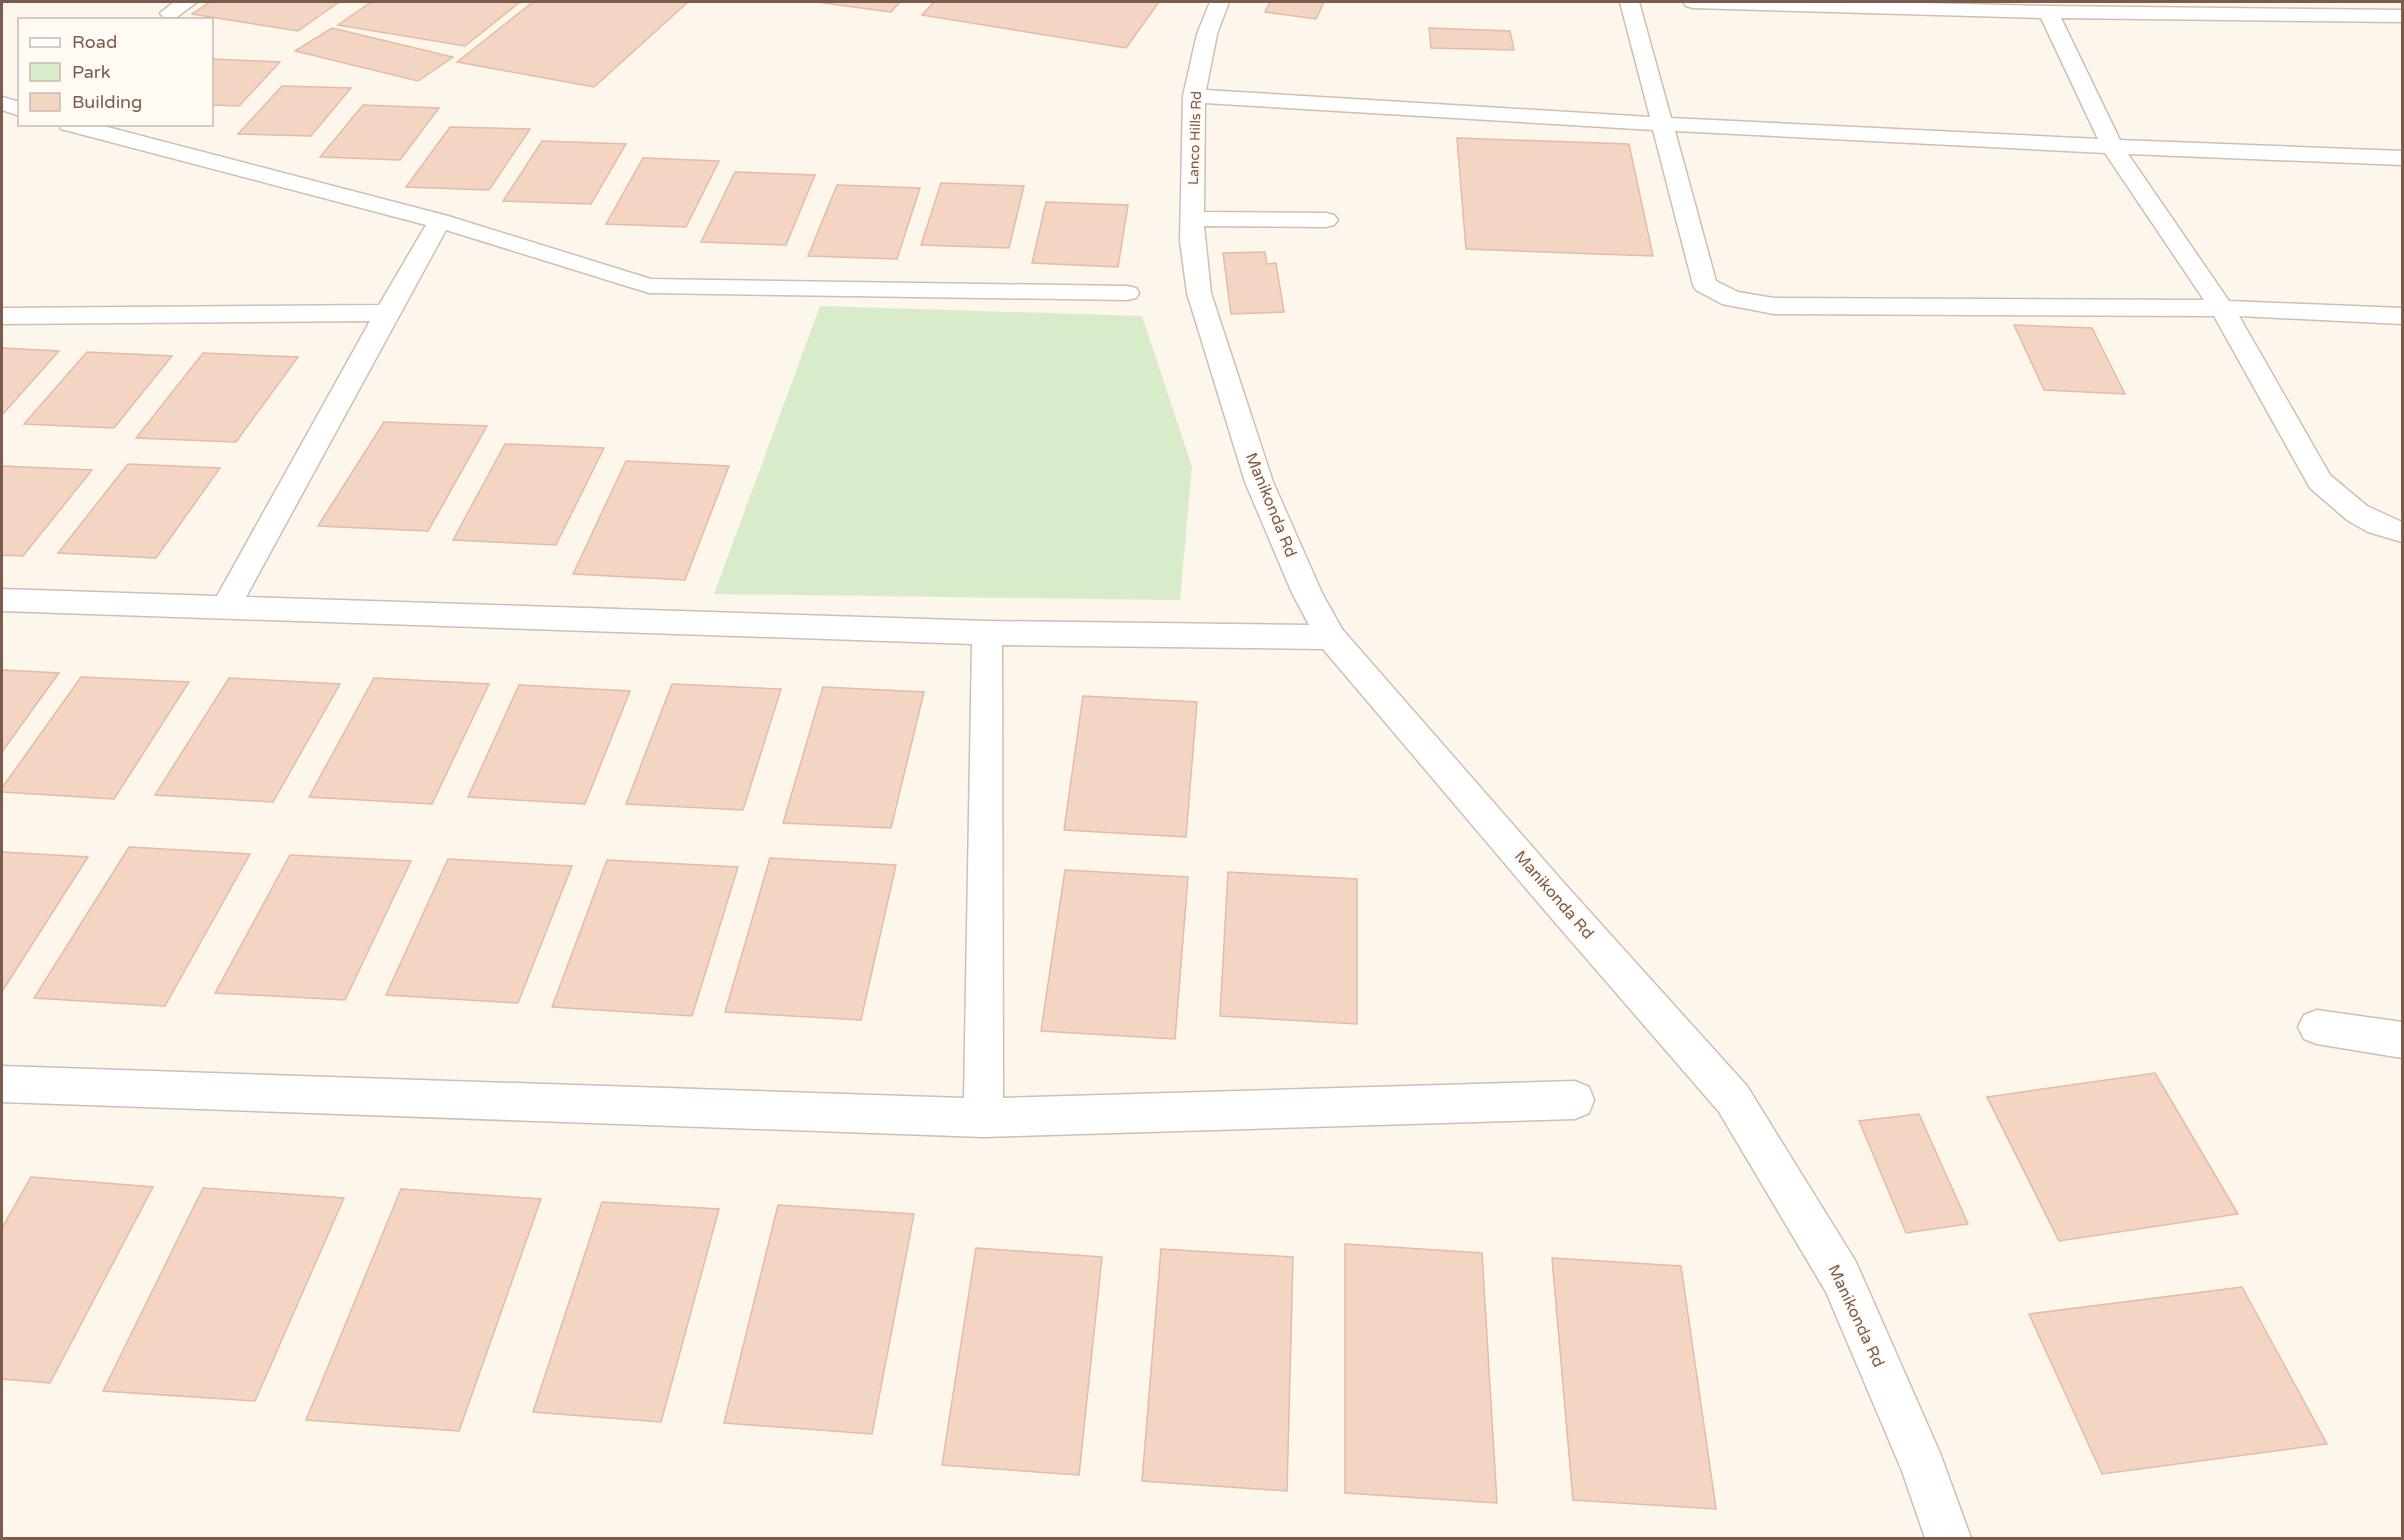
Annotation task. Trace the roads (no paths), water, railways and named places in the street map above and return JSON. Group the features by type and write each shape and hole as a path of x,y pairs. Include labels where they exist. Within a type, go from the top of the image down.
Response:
{"street":[{"path":"170,13 188,2"},
{"name":"Lanco Hills Rd","path":"1193,230 1194,96 1207,33 1219,2"},
{"path":"1630,2 1705,285 1731,299 1774,306 2222,308 2403,316"},
{"path":"1693,2 2044,7 2403,16"},
{"path":"2044,7 2113,148 2222,308 2320,481 2336,499 2377,526 2403,532"},
{"path":"1194,96 1662,125 2113,148 2403,158"},
{"path":"2,103 18,109"},
{"path":"77,126 440,221 649,286 1127,293"},
{"path":"1193,230 1326,220"},
{"path":"226,607 440,221"},
{"name":"Manikonda Rd","path":"1193,230 1199,293 1259,482 1307,593 1332,637 1552,894 1733,1099 1841,1277 1924,1469 1948,1539"},
{"path":"2,316 387,313"},
{"path":"2,600 987,633 1332,637"},
{"path":"983,1118 987,633"},
{"path":"2317,1028 2403,1040"},
{"path":"2,1084 983,1118 1575,1100"}]}
